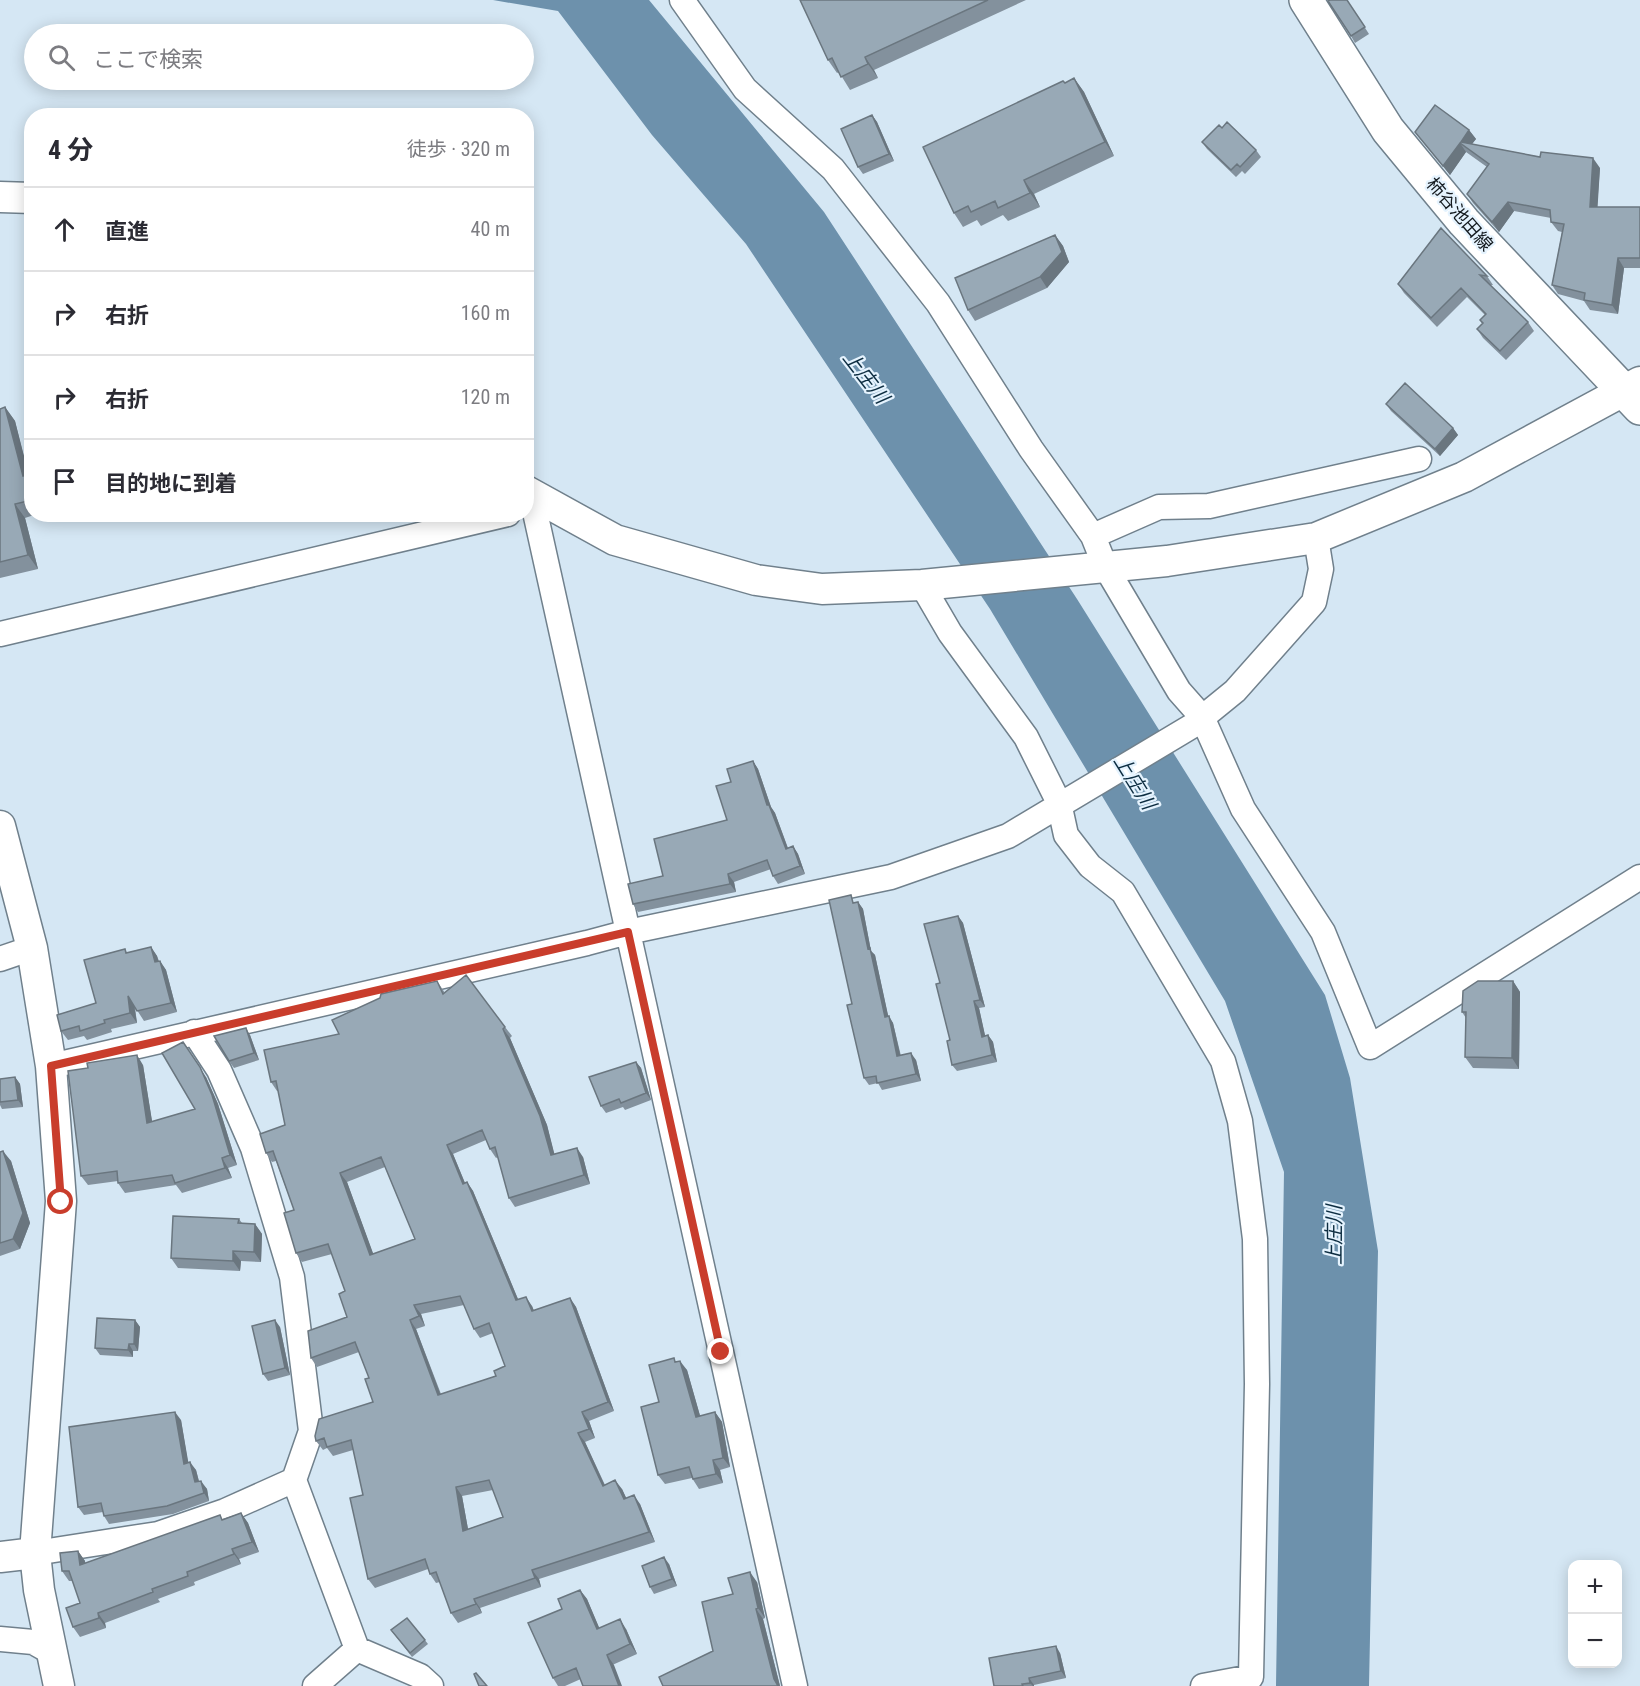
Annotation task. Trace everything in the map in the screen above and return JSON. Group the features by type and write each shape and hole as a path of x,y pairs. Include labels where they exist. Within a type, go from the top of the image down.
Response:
{"main road":[{"name":"柿谷池田線","path":"1306,0 1396,139 1464,222 1635,394"}],"street":[{"path":"682,0 745,88 833,169 938,303 1031,449 1093,536 1106,566 1197,722 1243,809 1323,932 1370,1047 1640,877"},
{"path":"0,197 24,198"},
{"path":"534,503 615,540 756,580 822,589 922,585 1167,561 1316,538 1464,477 1635,394"},
{"path":"1093,536 1159,507 1209,506 1419,459"},
{"path":"534,519 795,1686"},
{"path":"0,634 474,522"},
{"path":"51,1066 628,932 891,877 1008,836 1059,803 1197,722 1235,691 1314,602 1321,569 1316,538"},
{"path":"922,585 950,633 1026,737 1059,803 1066,835 1090,866 1123,892 1223,1061 1240,1121 1255,1239 1257,1384 1251,1681 1203,1686"},
{"path":"0,826 32,948 51,1066 61,1202 35,1552 39,1590 59,1686"},
{"path":"0,959 32,948"},
{"path":"194,1032 219,1070 253,1148 292,1277 311,1431 294,1480 357,1650 420,1676 431,1686"},
{"path":"0,1557 158,1534 225,1511 294,1480"},
{"path":"0,1639 33,1642 51,1652"},
{"path":"315,1686 357,1650"}],"water":[{"name":"上庄川","path":"493,0 649,0 824,212 1077,599 1325,995 1350,1078 1378,1251 1369,1686 1276,1686 1284,1172 1225,1001 990,609 746,244 652,135 558,11"}],"building":[{"path":"800,0 988,0 865,57 868,64 841,77 832,58 828,60"},
{"path":"1347,0 1365,27 1351,36 1328,1"},
{"path":"1074,78 1105,142 1024,180 1030,193 998,208 995,201 971,212 968,206 954,213 923,147 1063,81 1065,83"},
{"path":"1435,105 1469,130 1461,142 1540,157 1541,152 1593,158 1590,207 1640,207 1640,258 1618,258 1612,305 1584,300 1585,293 1552,285 1564,224 1551,222 1550,210 1508,202 1492,222 1467,194 1489,164 1460,143 1443,166 1415,132"},
{"path":"872,115 889,154 858,167 841,129"},
{"path":"1227,122 1256,150 1240,167 1237,164 1231,170 1202,142 1219,125 1222,128"},
{"path":"1441,228 1487,276 1480,275 1528,322 1500,351 1477,329 1483,323 1480,320 1486,314 1461,288 1431,318 1398,284"},
{"path":"1055,235 1062,252 1040,277 968,310 955,278"},
{"path":"1405,383 1453,428 1435,449 1386,404"},
{"path":"5,407 24,476 24,502 15,504 28,555 0,562 0,409"},
{"path":"753,761 767,805 769,805 786,849 793,846 800,866 773,876 767,860 728,874 730,884 633,904 628,884 663,876 654,839 727,820 716,786 731,782 727,769"},
{"path":"851,895 853,903 858,902 885,1017 889,1016 897,1056 911,1053 916,1074 877,1083 876,1076 864,1078 847,1005 852,1004 829,900"},
{"path":"958,916 980,1000 974,1001 982,1037 988,1035 992,1055 952,1065 947,1041 950,1040 936,984 940,983 924,924"},
{"path":"151,947 155,962 160,961 171,1003 137,1011 128,996 130,1013 104,1020 105,1023 80,1031 79,1026 61,1031 57,1015 96,1003 84,960 125,949 126,953"},
{"path":"466,975 505,1027 503,1029 540,1116 551,1155 577,1148 584,1175 509,1198 495,1147 490,1149 482,1130 447,1145 463,1184 467,1182 516,1300 526,1297 532,1311 570,1298 608,1402 582,1412 589,1429 578,1433 603,1486 615,1480 624,1499 634,1495 649,1532 532,1570 535,1578 474,1599 476,1604 451,1613 436,1572 430,1574 425,1559 368,1579 350,1498 363,1495 351,1440 327,1447 324,1438 316,1441 315,1436 319,1419 373,1402 365,1379 369,1378 355,1342 311,1358 308,1331 347,1317 339,1294 345,1291 328,1244 296,1253 284,1213 294,1210 273,1151 266,1153 260,1134 285,1125 276,1081 271,1082 264,1050 339,1034 332,1020 380,998 381,994 437,981 443,994","holes":["381,1157 415,1239 370,1255 340,1173","460,1296 474,1329 489,1323 505,1366 494,1371 496,1376 438,1395 410,1320 419,1316 414,1305","489,1480 503,1517 463,1531 456,1487"]},
{"path":"1478,981 1513,981 1512,1058 1465,1057 1466,1012 1462,1012 1463,991"},
{"path":"246,1028 254,1053 229,1061 214,1036"},
{"path":"183,1042 200,1067 212,1095 230,1155 222,1158 225,1168 175,1183 172,1175 118,1183 117,1171 81,1176 68,1071 88,1068 87,1063 137,1055 147,1123 195,1109 162,1053"},
{"path":"636,1062 646,1093 621,1103 619,1099 601,1106 589,1077"},
{"path":"15,1077 18,1100 0,1102 0,1079"},
{"path":"3,1151 23,1213 13,1239 0,1243 0,1152"},
{"path":"173,1216 239,1219 238,1223 255,1224 254,1252 233,1251 233,1261 171,1258"},
{"path":"97,1318 135,1320 134,1344 129,1344 128,1350 95,1348"},
{"path":"275,1320 285,1368 263,1374 252,1326"},
{"path":"674,1358 675,1362 680,1361 696,1417 715,1412 723,1458 713,1460 716,1474 693,1479 689,1467 658,1475 641,1407 659,1402 649,1365"},
{"path":"175,1412 184,1464 190,1462 195,1482 201,1481 204,1493 167,1506 104,1516 101,1503 78,1507 69,1427"},
{"path":"241,1513 252,1542 232,1549 234,1554 187,1572 188,1576 152,1589 153,1592 98,1613 99,1618 73,1627 66,1608 80,1603 69,1571 62,1571 60,1553 78,1551 80,1565 220,1515 222,1520"},
{"path":"664,1557 672,1579 650,1587 642,1566"},
{"path":"750,1572 758,1608 756,1609 774,1679 778,1686 663,1686 659,1677 713,1651 702,1602 733,1594 728,1578"},
{"path":"580,1590 597,1629 620,1619 630,1644 607,1655 619,1686 583,1686 576,1668 553,1678 528,1623 562,1609 558,1599"},
{"path":"407,1618 425,1640 410,1653 391,1630"},
{"path":"1056,1646 1061,1671 1029,1678 1030,1683 1022,1684 1023,1686 994,1686 989,1658"},
{"path":"476,1673 487,1686 479,1686 474,1674"}],"route":[{"path":"61,1202 51,1066 628,932 721,1352"}]}
